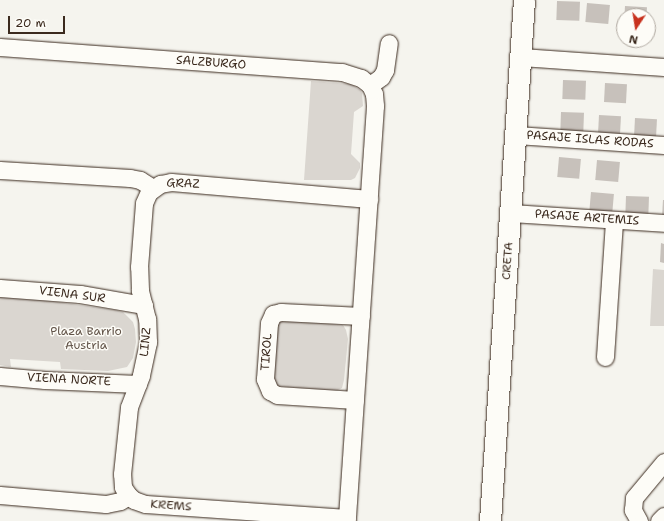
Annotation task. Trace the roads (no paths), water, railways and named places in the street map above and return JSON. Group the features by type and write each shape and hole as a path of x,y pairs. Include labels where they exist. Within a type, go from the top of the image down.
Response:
{"street":[{"name":"CRETA","path":"490,521 524,0"},
{"path":"347,520 375,106 374,94 370,85 381,77 385,70 389,43"},
{"name":"SALZBURGO","path":"0,47 342,72 361,78 370,85"},
{"path":"521,57 664,68"},
{"name":"PASAJE ISLAS RODAS","path":"516,135 664,145"},
{"name":"GRAZ","path":"0,170 130,178 140,180 153,188 160,184 171,182 369,199"},
{"name":"LINZ","path":"129,496 123,487 122,474 129,407 138,384 148,342 148,324 139,279 144,203 149,192 153,188"},
{"name":"PASAJE ARTEMIS","path":"511,213 664,223"},
{"path":"604,357 614,220"},
{"name":"VIENA SUR","path":"0,288 80,294 144,305"},
{"name":"TIROL","path":"355,400 277,395 270,391 265,379 269,323 273,314 281,312 361,316"},
{"name":"VIENA NORTE","path":"0,376 45,380 138,384"},
{"path":"639,521 633,510 634,498 664,462"},
{"path":"0,495 106,504 114,503 129,496"},
{"name":"KREMS","path":"129,496 134,500 145,504 347,520"},
{"path":"659,521 664,516"}],"park label":[{"name":"Plaza Barrio Austria","path":"86,339"}]}
